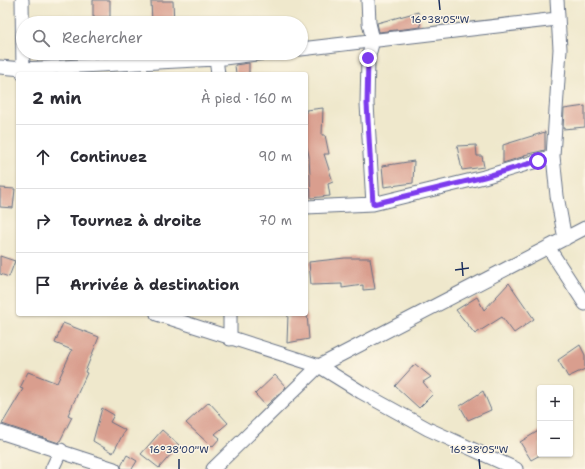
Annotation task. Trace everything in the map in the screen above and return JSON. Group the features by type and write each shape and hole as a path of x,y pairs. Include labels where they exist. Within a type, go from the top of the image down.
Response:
{"street":[{"path":"22,0 22,16"},
{"path":"368,0 369,23 373,40 368,58 367,104 373,204"},
{"path":"557,0 560,49 553,156 557,196 565,239"},
{"path":"308,48 558,19"},
{"path":"23,60 23,72"},
{"path":"0,67 23,72 188,60"},
{"path":"216,60 218,72"},
{"path":"308,207 373,204 484,177 553,156"},
{"path":"213,469 319,366 585,228"},
{"path":"548,247 585,304"},
{"path":"163,316 230,339 319,366 361,392 428,429 516,469"},
{"path":"230,316 230,339"},
{"path":"0,432 60,450 114,469"},
{"path":"52,469 60,450"}],"building":[{"path":"93,0 110,0 110,16 93,16"},
{"path":"151,1 173,1 174,16 152,16"},
{"path":"418,12 421,27 379,32 377,23"},
{"path":"249,63 249,72 236,72 235,65"},
{"path":"585,106 585,127 563,129 564,109"},
{"path":"323,108 322,135 325,135 329,154 324,154 333,182 328,184 330,196 311,198 308,152 308,110"},
{"path":"545,132 545,150 524,155 525,156 503,163 503,145"},
{"path":"476,145 477,156 482,156 484,167 462,170 457,146"},
{"path":"414,161 413,183 384,187 382,166"},
{"path":"0,188 15,189 13,208 0,207"},
{"path":"0,256 15,261 9,277 0,274"},
{"path":"345,258 370,258 375,289 363,290 363,285 342,288 342,284 311,285 309,262"},
{"path":"509,283 534,319 514,333 502,317 475,334 456,310 477,297 484,310"},
{"path":"288,316 307,316 309,339 287,343"},
{"path":"63,323 99,337 85,372 87,373 68,415 72,417 59,443 2,424 23,389 20,388 28,372 57,383 72,350 55,343"},
{"path":"580,345 585,355 585,369 568,377 558,360"},
{"path":"415,364 431,377 423,382 433,394 419,408 395,386"},
{"path":"275,375 286,387 266,406 255,394"},
{"path":"483,391 491,410 468,420 460,406"},
{"path":"209,402 228,423 215,434 220,438 212,447 186,423"},
{"path":"102,408 114,415 110,422 125,430 113,453 93,441"},
{"path":"162,430 179,445 159,468 141,454"},
{"path":"537,432 537,457 531,460 520,442"},
{"path":"127,455 137,461 132,469 122,469 121,466"}],"route":[{"path":"368,58 367,104 373,204 484,177 538,161"}]}
